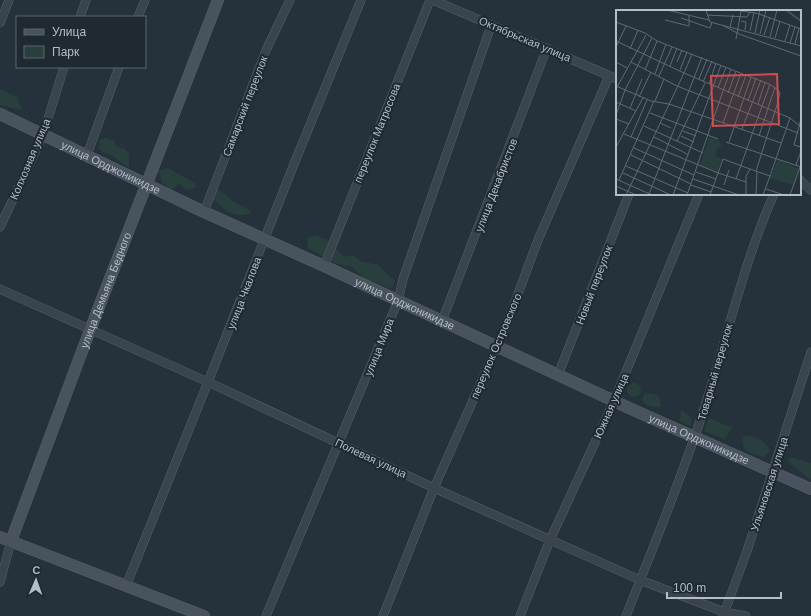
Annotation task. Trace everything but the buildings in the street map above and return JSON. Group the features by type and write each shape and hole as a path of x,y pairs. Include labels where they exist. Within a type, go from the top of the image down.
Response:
{"main road":[{"name":"улица Демьяна Бедного","path":"11,541 90,330 218,0"},
{"name":"улица Орджоникидзе","path":"0,114 204,212 695,438 811,489"},
{"path":"0,537 204,616"}],"street":[{"path":"0,23 9,0"},
{"path":"80,16 86,0"},
{"path":"138,16 145,0"},
{"name":"Самарский переулок","path":"204,212 267,48 290,0"},
{"name":"улица Чкалова","path":"126,586 264,239 362,0"},
{"name":"Октябрьская улица","path":"432,0 491,26 548,48 613,77"},
{"name":"переулок Матросова","path":"324,266 432,0"},
{"name":"улица Мира","path":"266,616 398,301 403,279 491,26"},
{"name":"улица Декабристов","path":"442,321 548,48"},
{"name":"Колхозная улица","path":"0,227 43,135 64,68"},
{"path":"87,155 119,68"},
{"name":"переулок Островского","path":"383,616 434,488 496,346 538,240 613,77"},
{"path":"801,181 811,190"},
{"name":"Новый переулок","path":"558,375 629,195"},
{"name":"Южная улица","path":"520,616 550,540 614,401 699,195"},
{"name":"Товарный переулок","path":"626,616 695,438 738,293 764,216 774,195"},
{"name":"Полевая улица","path":"0,289 208,382 434,488 640,580 723,614 746,616"},
{"name":"Ульяновская улица","path":"723,614 773,472 811,352"},
{"name":"улица Демьяна Бедного","path":"0,582 11,541"}],"green space":[{"path":"0,89 17,97 22,110 0,105"},
{"path":"106,138 114,141 117,147 125,149 129,154 129,167 99,148 100,140"},
{"path":"168,168 195,183 196,187 187,190 179,184 170,190 163,184 158,171"},
{"path":"214,191 220,191 234,202 250,210 250,213 239,215 221,207 213,199"},
{"path":"315,235 328,240 344,257 353,255 360,261 378,265 395,281 392,289 364,278 352,267 334,263 308,248 307,238"},
{"path":"634,383 639,385 641,390 639,395 634,397 629,395 627,390 629,385"},
{"path":"645,393 657,395 661,401 660,407 645,404 642,400"},
{"path":"681,410 690,416 692,422 689,426 680,421"},
{"path":"709,418 732,428 725,439 704,431"},
{"path":"747,436 761,440 767,445 770,451 764,457 750,453 744,449 742,437"},
{"path":"790,457 811,463 811,480 788,462"}]}
